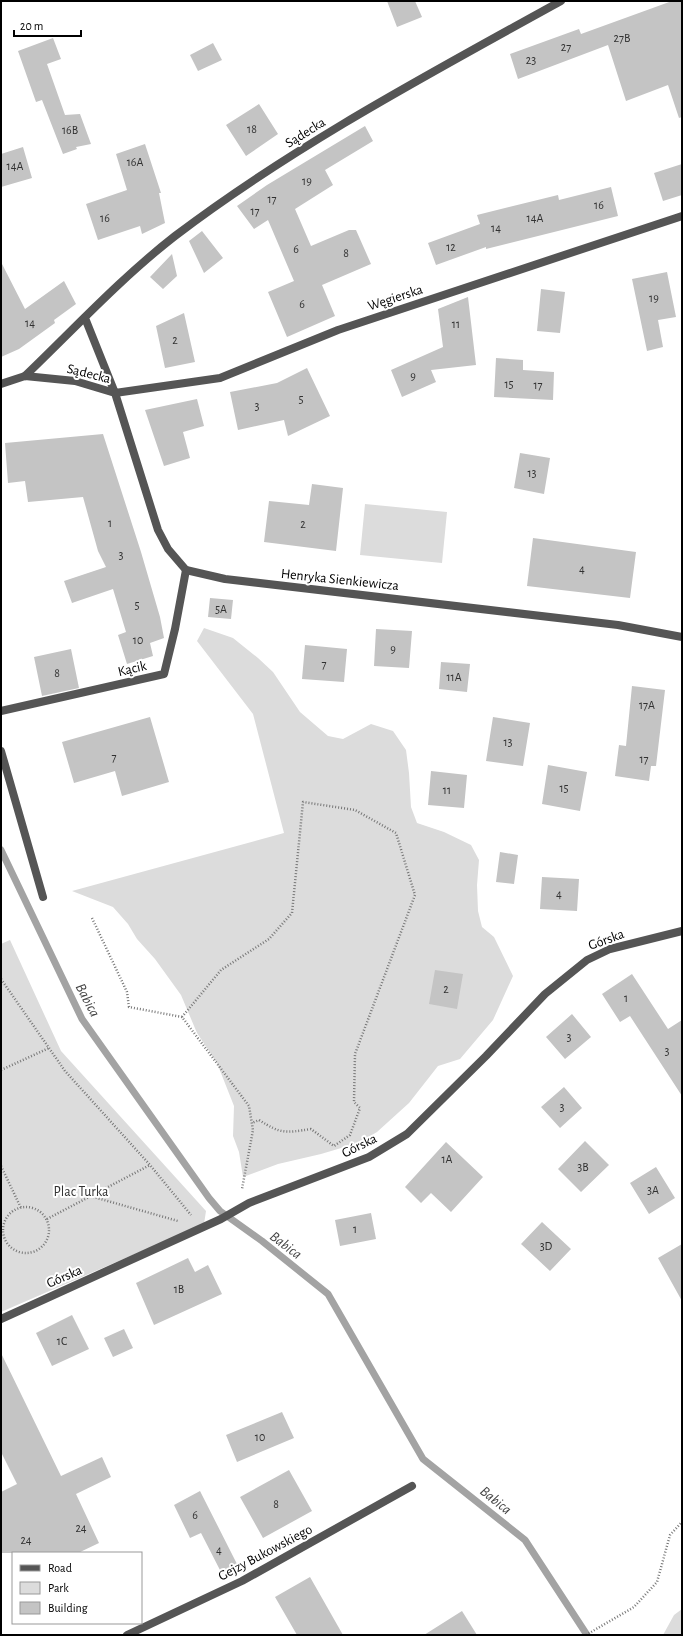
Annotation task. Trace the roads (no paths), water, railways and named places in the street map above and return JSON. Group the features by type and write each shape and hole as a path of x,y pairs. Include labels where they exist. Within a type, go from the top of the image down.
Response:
{"street":[{"name":"Sądecka","path":"25,376 114,289 174,238 246,184 361,112 561,1"},
{"name":"Węgierska","path":"115,393 220,378 338,330 682,216"},
{"name":"Sądecka","path":"85,318 115,393"},
{"name":"Sądecka","path":"1,384 25,376 75,381 115,393"},
{"path":"115,393 158,530 168,549 186,570"},
{"name":"Henryka Sienkiewicza","path":"186,570 225,579 588,621 682,637"},
{"name":"Kącik","path":"1,711 164,674 175,629 186,570"},
{"path":"1,751 43,897"},
{"name":"Górska","path":"1,1319 221,1219 238,1209 370,1157 407,1134 486,1056 545,994 587,960 610,949 682,931"},
{"name":"Gejzy Bukowskiego","path":"127,1635 242,1581 412,1486"}],"waterway":[{"name":"Babica","path":"1,850 82,1019 209,1198 220,1211 262,1241 328,1294 423,1459 525,1540 587,1635"}],"park label":[{"name":"Plac Turka","path":"81,1191"}]}
